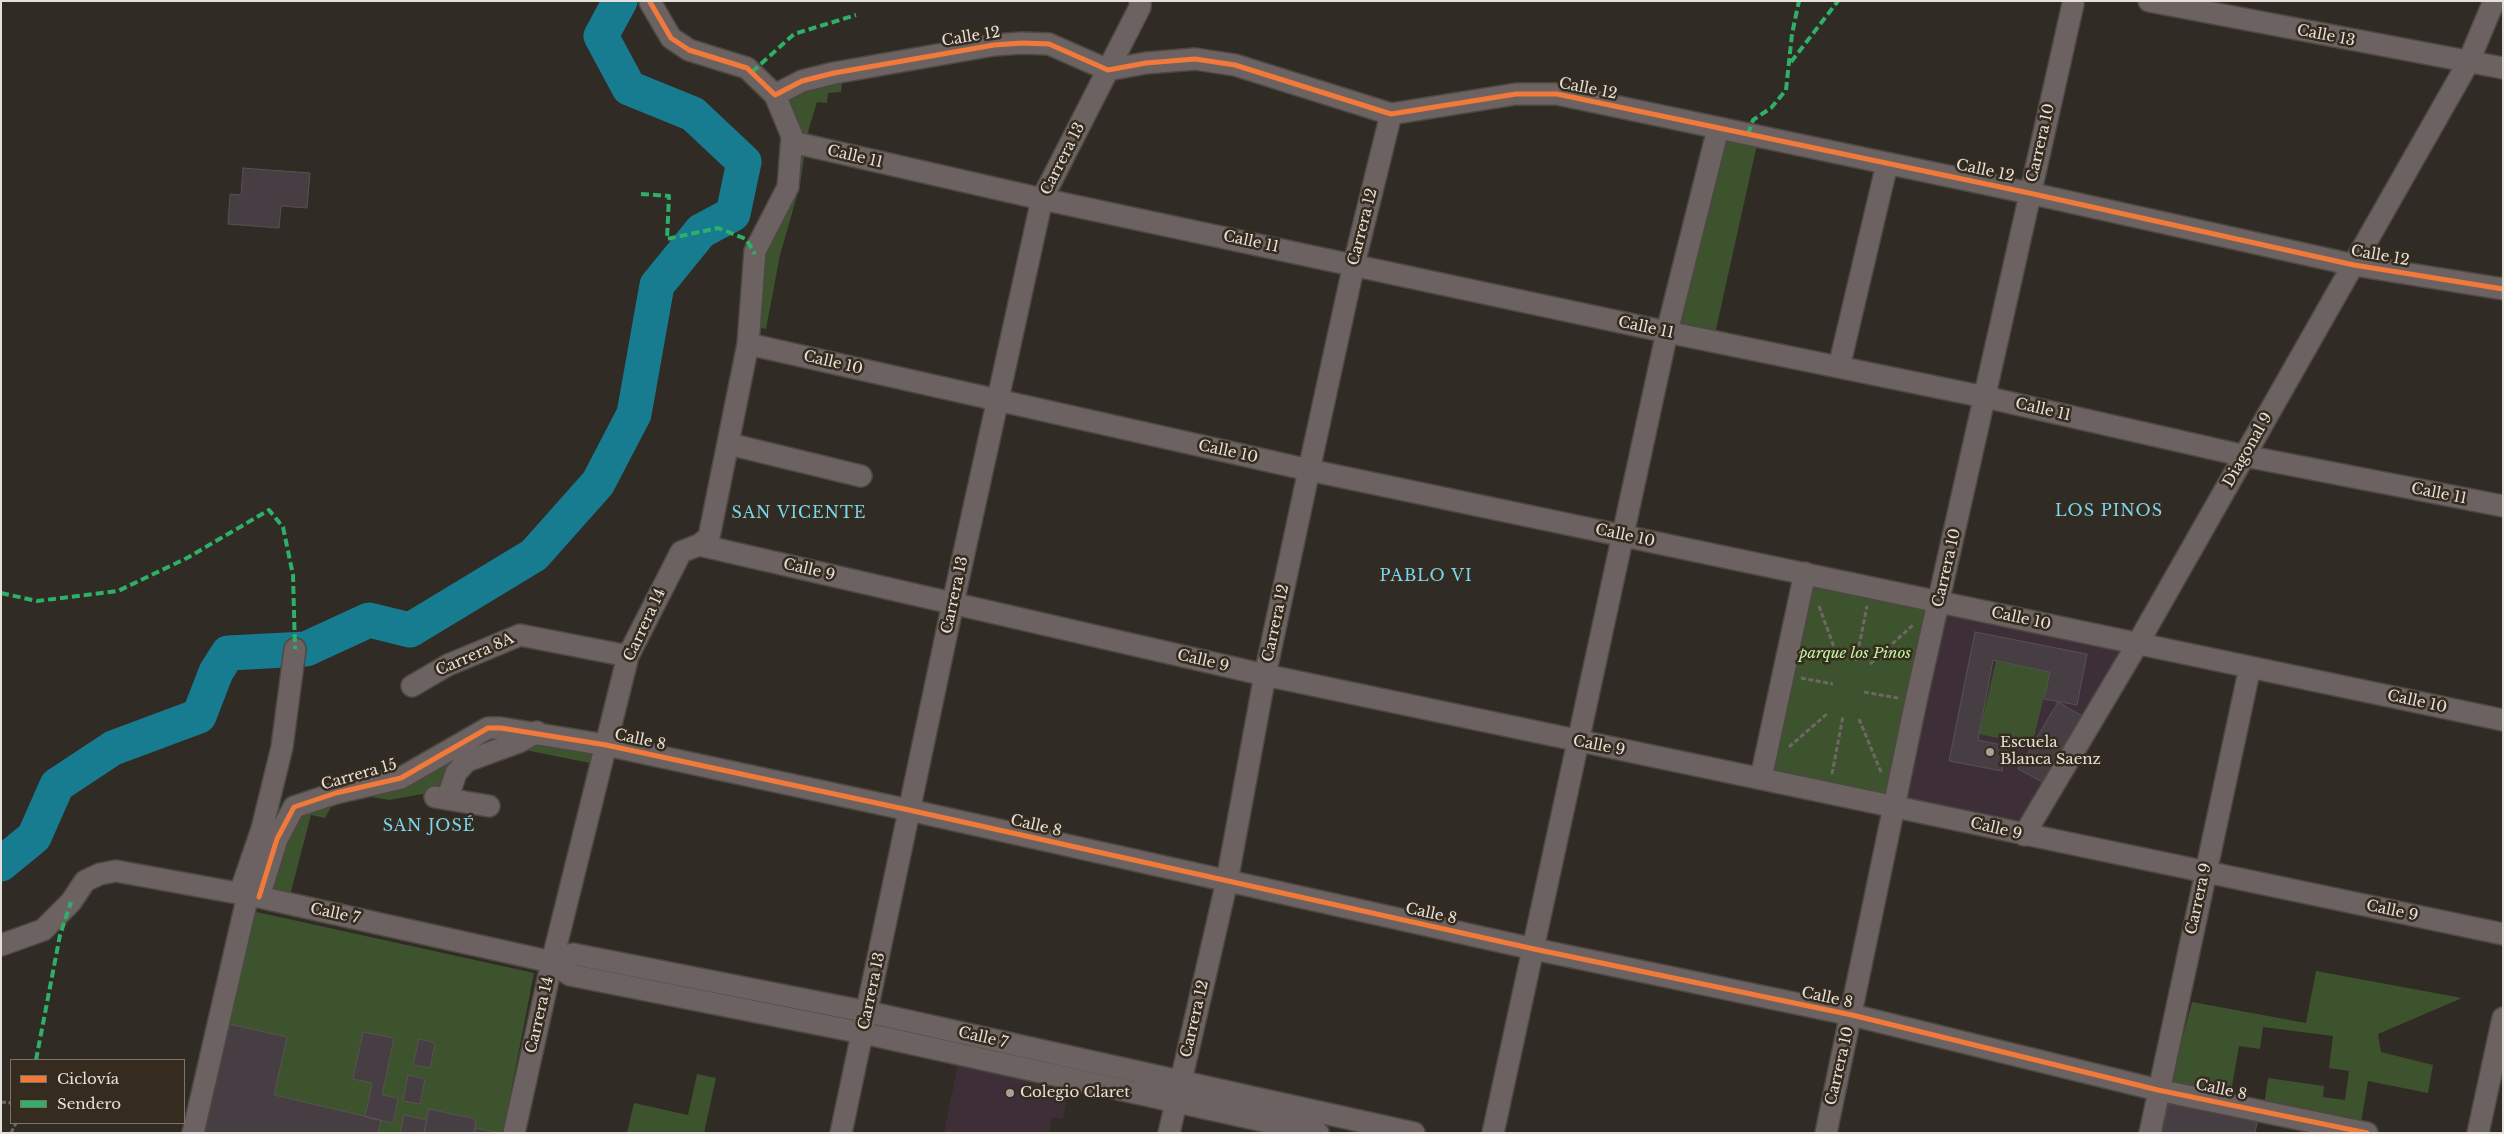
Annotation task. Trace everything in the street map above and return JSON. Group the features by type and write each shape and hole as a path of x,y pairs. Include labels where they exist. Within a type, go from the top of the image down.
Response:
{"street":[{"name":"Carrera 13","path":"842,1133 953,603 1042,199 1140,7 1140,1"},
{"name":"Calle 13","path":"2149,1 2468,63 2503,68"},
{"path":"650,2 671,38 689,50 747,68 775,95 792,139"},
{"name":"Carrera 10","path":"1826,1133 1916,701 1985,397 2070,2"},
{"name":"Diagonal 9","path":"2024,835 2138,643 2245,456 2468,63 2496,9"},
{"name":"Calle 12","path":"775,95 802,81 834,73 1003,44 1049,44 1108,70 1146,63 1195,59 1227,64 1391,114 1516,94 1557,94 2354,265 2503,290"},
{"name":"Carrera 12","path":"1169,1133 1227,882 1265,675 1309,470 1354,264 1391,114"},
{"path":"1493,1133 1667,332 1718,128"},
{"name":"Calle 11","path":"792,139 1042,199 1667,332 1985,397 2245,456 2503,506"},
{"name":"Carrera 14","path":"514,1133 552,962 628,656 681,552 698,545 709,537 748,344 756,251 788,187 792,139"},
{"path":"1839,367 1887,164"},
{"name":"Calle 10","path":"748,344 998,402 1309,470 2503,720"},
{"path":"729,444 861,476"},
{"name":"Calle 9","path":"698,545 1265,675 1579,742 1762,774 1828,792 2024,835 2503,934"},
{"path":"1762,774 1805,573"},
{"name":"Carrera 8A","path":"412,686 448,665 520,634 628,656"},
{"path":"249,895 262,829 282,747 295,649"},
{"name":"Carrera 9","path":"2150,1133 2204,872 2250,666"},
{"name":"Calle 8","path":"488,728 537,732 606,745 909,810 1534,949 1852,1015 2158,1090 2367,1133"},
{"name":"Carrera 15","path":"193,1133 249,895 294,806 336,793 401,778 488,728"},
{"path":"489,806 441,797 456,773 467,762 519,742 537,732"},
{"name":"Calle 7","path":"1,945 43,930 72,902 85,880 100,874 116,871 249,895 552,962 570,975 863,1033 1178,1092 1414,1133"},
{"name":"Calle 7","path":"552,962 573,954 868,1012 1178,1092 1318,1133"},
{"path":"2478,1133 2503,1018"}],"path":[{"path":"1805,573 1838,658"},
{"path":"1856,661 1871,588"},
{"path":"1870,664 1939,602"},
{"path":"1784,674 1833,684"},
{"path":"1864,692 1916,701"},
{"path":"1762,774 1828,713"},
{"path":"1828,792 1843,716"},
{"path":"1859,719 1894,806"}],"shaded area":[{"name":"Escuela Blanca Saenz","path":"1944,609 2126,649 2021,830 1902,802"},
{"name":"Colegio Claret","path":"958,1063 1069,1085 1063,1119 1052,1117 1049,1133 944,1133"}],"green space":[{"path":"843,75 841,92 828,93 827,103 817,102 809,128 799,189 780,255 766,329 753,326 760,250 791,187 785,98"},
{"path":"1722,134 1758,140 1715,334 1677,327"},
{"name":"parque los Pinos","path":"1808,579 1930,605 1887,797 1768,772"},
{"path":"1996,661 2050,672 2032,745 1979,734"},
{"path":"489,731 523,732 462,755 447,795 433,792 389,800 347,793"},
{"path":"529,734 601,748 595,764 525,750"},
{"path":"336,798 325,818 311,815 289,899 264,893 297,810"},
{"path":"252,911 534,973 503,1133 200,1133"},
{"path":"2316,971 2462,998 2378,1034 2381,1052 2433,1065 2428,1093 2368,1081 2361,1123 2264,1105 2268,1078 2324,1086 2323,1097 2345,1100 2349,1071 2329,1068 2333,1036 2263,1027 2260,1049 2239,1046 2230,1097 2170,1084 2192,1002 2306,1023"},
{"path":"697,1074 716,1078 704,1133 627,1133 634,1103 688,1115"}],"building":[{"path":"243,168 310,173 307,208 281,206 279,228 228,224 230,194 241,195"},
{"path":"1975,632 2087,654 2077,705 2044,699 2050,672 1993,660 1978,740 2007,746 2002,771 1949,761"},
{"path":"2058,702 2086,718 2048,785 2018,769"},
{"path":"229,1024 287,1037 274,1095 381,1120 378,1133 204,1133"},
{"path":"363,1032 394,1038 382,1095 398,1098 393,1123 365,1117 372,1083 353,1079"},
{"path":"419,1039 435,1043 430,1068 413,1065"},
{"path":"408,1075 425,1079 420,1104 403,1101"},
{"path":"2169,1101 2258,1118 2255,1133 2162,1133"},
{"path":"429,1109 476,1119 474,1133 424,1133"},
{"path":"404,1115 427,1120 424,1133 400,1133"},
{"path":"475,1128 496,1132 496,1133 474,1133"}],"waterway":[{"path":"1,864 34,837 57,785 113,748 199,716 216,672 228,653 306,649 369,620 410,630 534,555 598,483 634,414 657,285 701,231 733,214 744,162 693,114 629,88 601,36 620,1"}],"marked path":[{"path":"1748,134 1753,120 1771,108 1786,90 1792,34 1799,1"},
{"path":"1791,62 1838,1"},
{"path":"752,72 794,34 856,15"},
{"path":"641,194 669,196 667,239 718,228 746,239 755,254"},
{"path":"1,593 37,601 118,591 187,558 269,510 283,527 293,575 295,649"},
{"path":"36,1059 60,935 71,902"}],"cycle path":[{"path":"650,2 671,38 689,50 747,68 775,95 802,81 834,73 994,45 1022,43 1049,44 1108,70 1146,63 1195,59 1235,65 1391,114 1516,94 1557,94 2029,193 2354,265 2503,289"},
{"path":"259,897 277,839 294,807 336,793 401,778 488,728 501,728 606,745 909,810 1534,949 1852,1015 2158,1090 2367,1133"}],"place":[{"name":"Escuela Blanca Saenz","path":"1990,752"},
{"name":"Colegio Claret","path":"1010,1093"}],"district":[{"name":"LOS PINOS","path":"2109,511"},
{"name":"SAN VICENTE","path":"799,513"},
{"name":"PABLO VI","path":"1426,576"},
{"name":"SAN JOSÉ","path":"429,826"}]}
